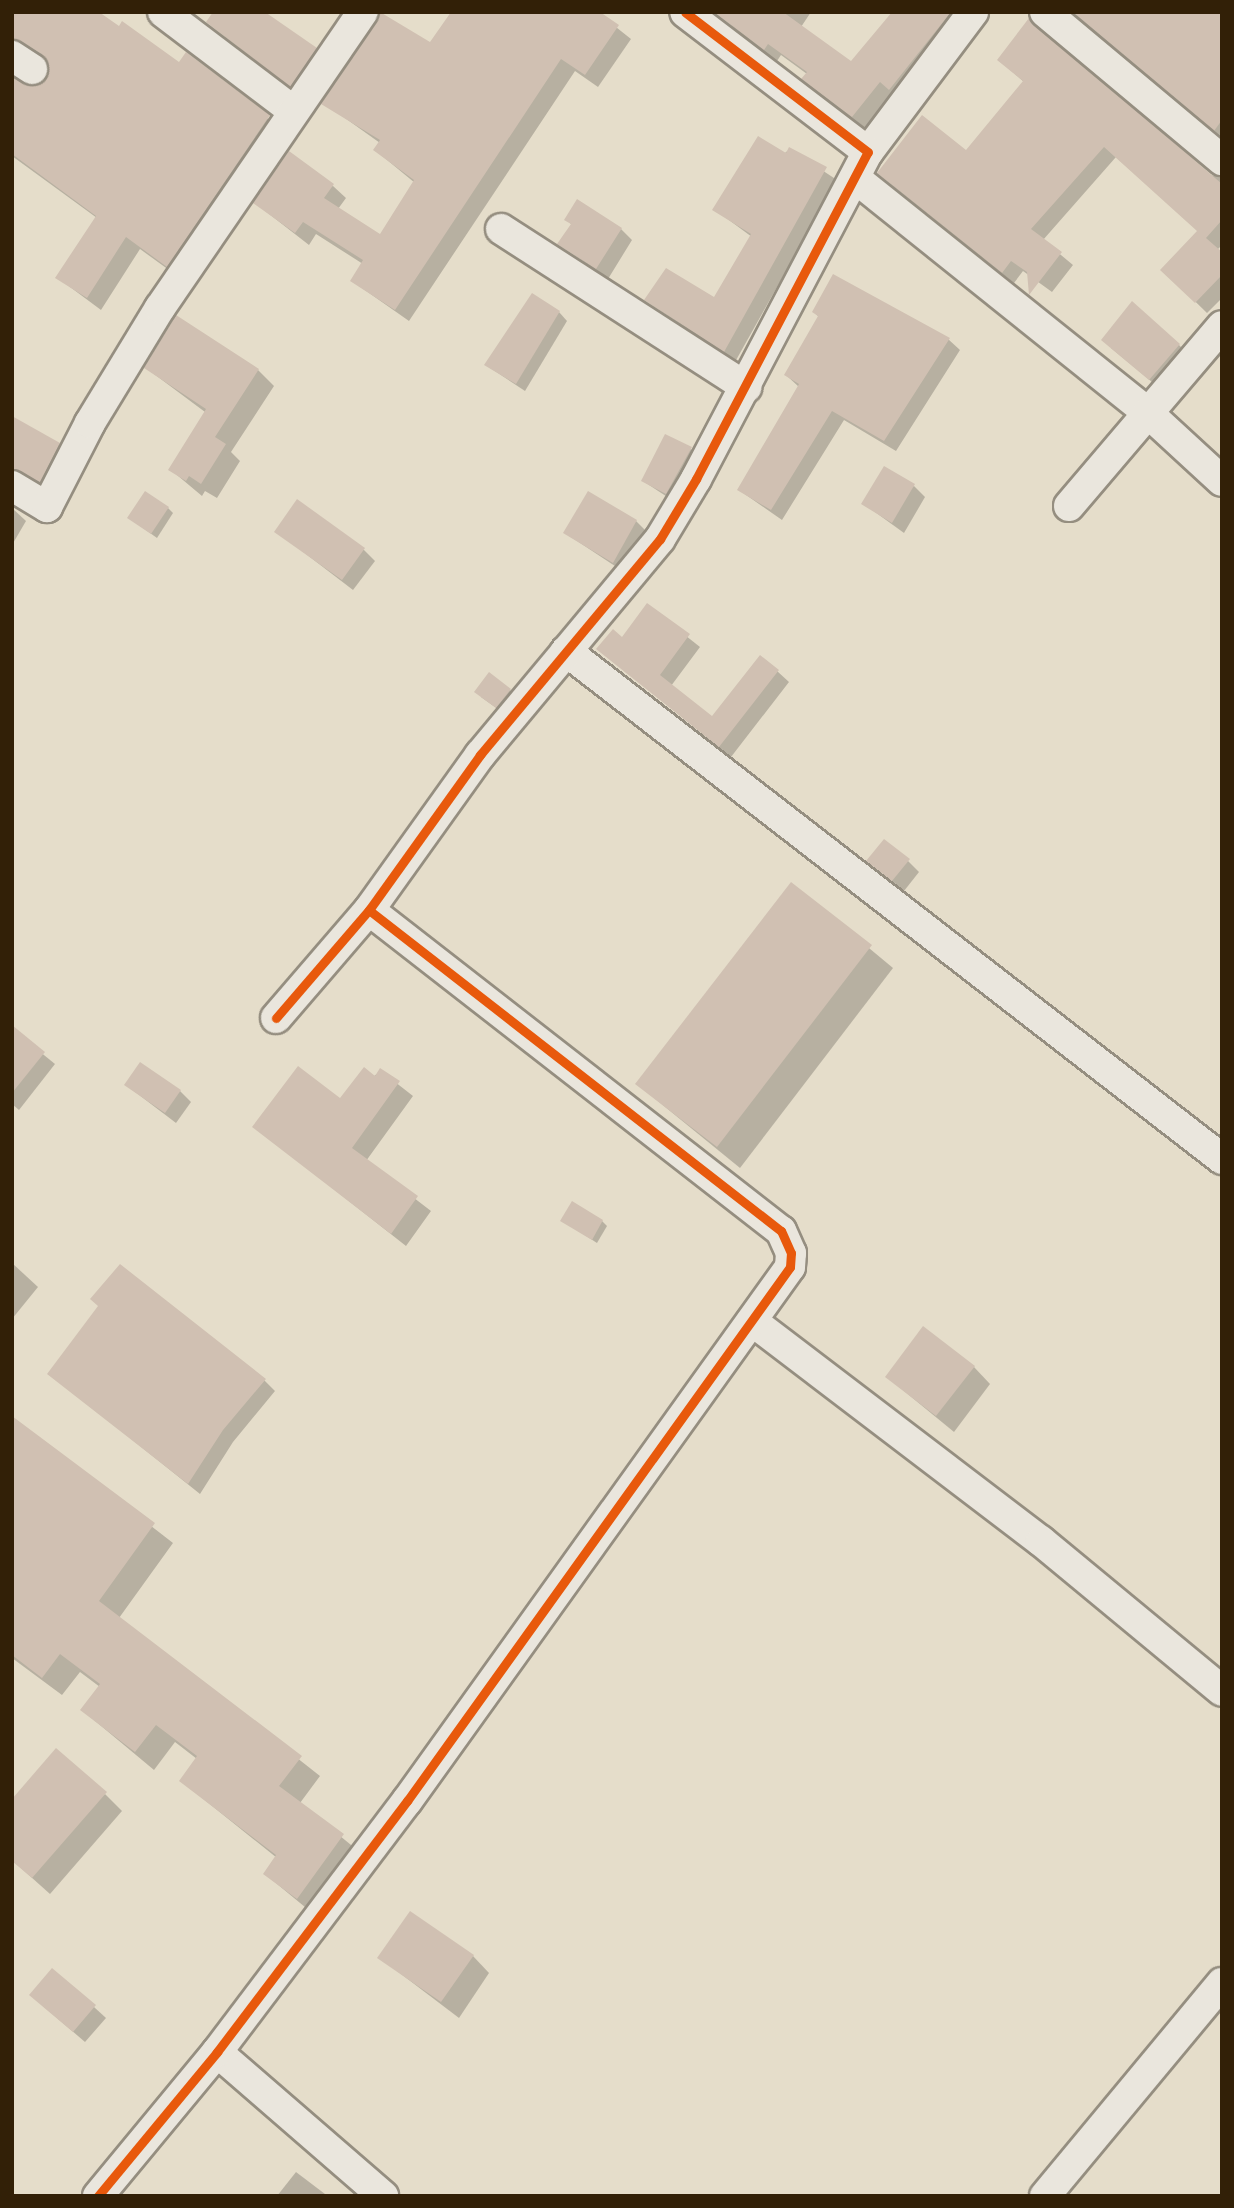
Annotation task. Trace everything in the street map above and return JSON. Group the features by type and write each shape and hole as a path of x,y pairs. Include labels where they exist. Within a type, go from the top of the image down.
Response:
{"street":[{"path":"163,12 292,110"},
{"path":"12,486 47,507 90,423 153,320 292,110 363,12"},
{"path":"685,12 1222,481"},
{"path":"276,1018 369,910 480,755 660,539 746,387 861,165 974,12"},
{"path":"1045,12 1222,160"},
{"path":"501,229 746,387"},
{"path":"1069,506 1222,326"},
{"path":"566,651 1222,1159"},
{"path":"98,2196 218,2052 407,1801 790,1267 791,1253 781,1231 369,910"},
{"path":"752,1321 1031,1534 1222,1691"},
{"path":"1045,2196 1222,1983"},
{"path":"218,2052 380,2195"}],"building":[{"path":"12,12 99,12 119,26 122,21 179,62 186,52 270,115 167,267 126,237 87,298 55,278 96,216 12,154 12,77 32,86 46,79 49,69 42,54 12,39"},
{"path":"213,12 265,12 317,48 290,87 206,22"},
{"path":"380,12 430,42 451,12 600,12 619,25 585,75 561,59 395,310 350,281 363,260 303,222 295,233 253,203 289,151 334,184 324,198 380,234 414,180 373,150 380,140 321,104"},
{"path":"714,12 783,12 851,61 892,12 951,12 889,90 880,82 852,117 801,79 807,72 768,44 764,50"},
{"path":"1073,12 1222,12 1222,120 1214,131"},
{"path":"1029,18 1222,184 1222,220 1206,238 1222,252 1222,275 1195,303 1160,270 1197,231 1104,147 1031,229 1062,252 1029,295 1027,272 1011,261 1002,273 877,173 922,115 966,150 1023,81 997,60"},
{"path":"758,136 786,153 789,147 827,167 724,352 644,300 666,268 714,297 751,234 712,210"},
{"path":"577,199 622,228 596,269 557,244 571,224 564,220"},
{"path":"833,274 950,338 884,441 832,411 771,510 737,490 799,384 784,375 818,316 812,312"},
{"path":"532,293 560,311 516,384 484,365"},
{"path":"1132,301 1180,344 1149,380 1101,340"},
{"path":"176,315 259,369 215,437 226,444 201,484 189,476 186,481 168,470 206,409 144,368"},
{"path":"12,416 60,443 40,482 12,469"},
{"path":"665,434 692,447 666,494 641,481"},
{"path":"884,466 915,484 892,523 861,504"},
{"path":"145,491 169,507 151,534 127,518"},
{"path":"588,491 637,520 613,563 563,533"},
{"path":"297,499 365,548 342,580 274,532"},
{"path":"647,603 690,634 660,675 712,716 760,655 779,670 719,747 596,649 613,629 622,637"},
{"path":"489,672 511,689 496,708 474,692"},
{"path":"884,839 910,859 892,881 866,861"},
{"path":"791,882 872,945 717,1147 635,1084"},
{"path":"12,1025 45,1052 12,1093"},
{"path":"140,1062 181,1090 165,1113 124,1085"},
{"path":"298,1066 340,1098 364,1067 375,1076 380,1068 400,1081 352,1148 418,1196 391,1234 252,1127"},
{"path":"572,1201 603,1220 592,1240 560,1221"},
{"path":"120,1264 266,1379 223,1430 188,1484 47,1374 98,1306 90,1299"},
{"path":"923,1326 975,1366 936,1416 885,1377"},
{"path":"12,1416 155,1523 99,1601 302,1756 279,1786 344,1834 297,1899 263,1874 276,1855 179,1781 197,1756 156,1725 135,1752 80,1710 100,1684 60,1654 42,1678 12,1655"},
{"path":"56,1748 107,1792 32,1878 12,1861 12,1799"},
{"path":"410,1911 474,1955 441,2002 377,1958"},
{"path":"52,1968 96,2005 73,2032 29,1995"}],"cycle path":[{"path":"276,1018 369,910 480,755 660,539 696,479 868,152 685,12"},
{"path":"98,2196 217,2052 407,1801 790,1267 791,1253 781,1231 369,910"}]}
